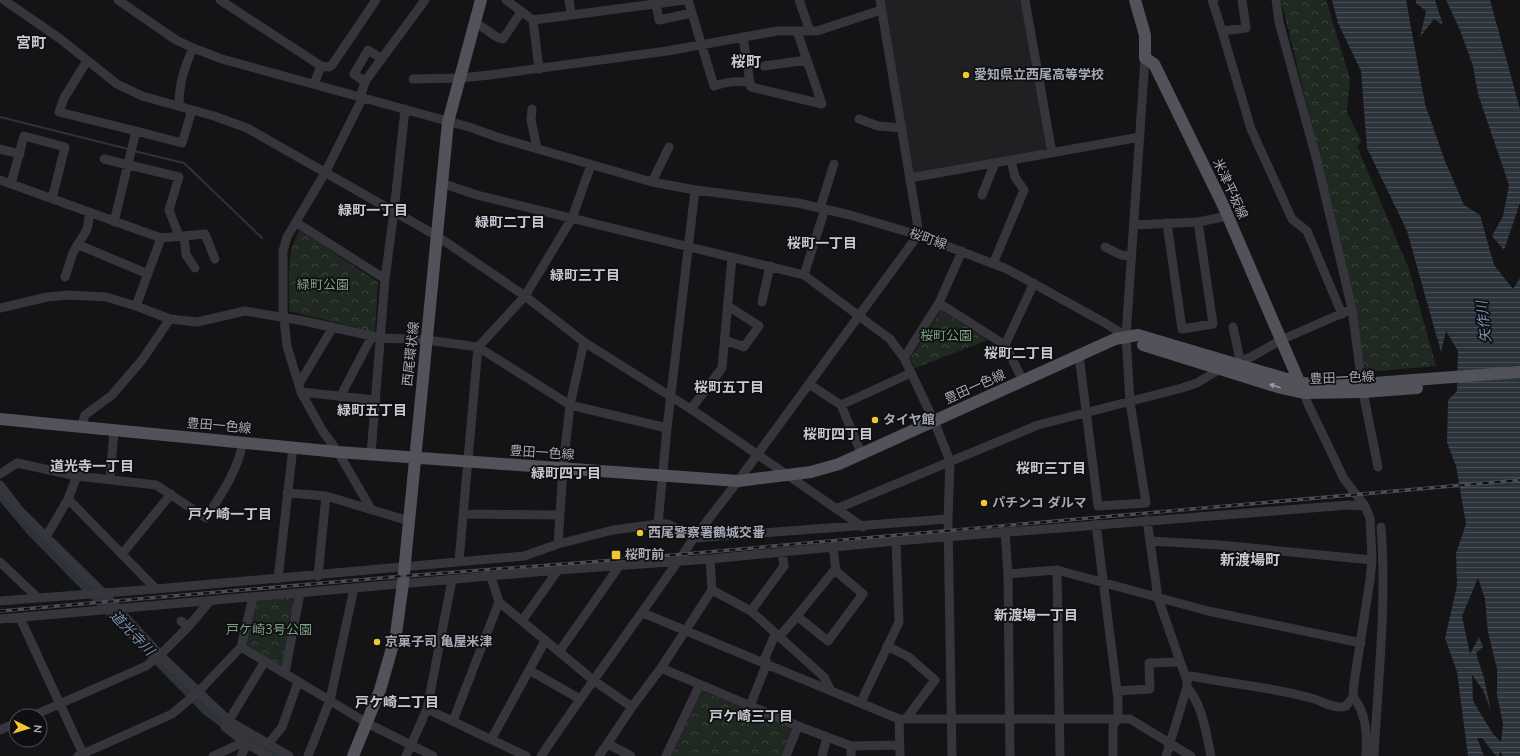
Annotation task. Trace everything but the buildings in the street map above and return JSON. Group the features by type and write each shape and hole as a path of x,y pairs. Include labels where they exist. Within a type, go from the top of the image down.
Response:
{"main road":[{"name":"西尾環状線","path":"353,756 380,690 396,634 416,458 426,340 448,122 481,0"},
{"path":"1135,0 1145,35 1145,58"},
{"name":"米津平坂線","path":"1145,58 1154,64 1228,216 1302,388"},
{"name":"豊田一色線","path":"0,419 338,452 738,481 811,472 862,455 1079,355 1115,339 1126,336 1138,335 1236,362 1302,388"},
{"name":"豊田一色線","path":"1126,336 1134,342 1220,369 1302,388 1337,386 1366,388 1520,380"},
{"name":"豊田一色線","path":"1366,388 1520,372"}],"street":[{"path":"4,0 117,84 142,96 179,106 247,128 325,174 437,236 525,296 584,342 691,409 790,475 863,527"},
{"path":"118,0 145,20 193,48 222,58 404,109 591,165 652,182 695,190 667,428 664,476 658,524"},
{"path":"220,0 320,66 330,67 376,0"},
{"path":"372,509 338,452 322,430 300,388 287,346 283,317 283,251 288,237 325,174 361,97 365,82 425,0"},
{"path":"569,0 571,14"},
{"path":"508,1 533,20 687,0 714,86 735,81 750,83"},
{"path":"799,0 810,31"},
{"path":"541,756 593,680 643,613 694,538 758,454 918,235 902,128 880,0"},
{"path":"1025,0 1052,153"},
{"path":"1213,0 1251,129 1292,219 1307,231 1342,314"},
{"path":"1222,31 1246,28 1242,0"},
{"path":"1276,0 1279,22 1317,161 1352,309 1378,467"},
{"path":"656,4 659,20 692,13"},
{"path":"413,79 460,78 539,69 701,45 742,36 810,31 829,28 882,10"},
{"path":"474,24 483,26 499,38 503,39 522,12"},
{"path":"533,20 539,69"},
{"path":"742,36 751,87 822,104 797,31"},
{"path":"179,106 179,89 182,73 193,48"},
{"path":"365,82 354,74 368,50 382,59"},
{"path":"1079,355 1098,506 1146,503 1130,402 1126,336 1145,58"},
{"path":"764,66 807,60"},
{"path":"87,61 64,98 59,112 182,143 192,110"},
{"path":"314,84 320,66"},
{"path":"371,454 376,400 376,337 394,211 404,109"},
{"path":"532,109 531,120 536,148"},
{"path":"859,119 878,126 902,128"},
{"path":"114,222 136,132"},
{"path":"11,184 24,136 65,147 52,199"},
{"path":"910,178 1140,138"},
{"path":"652,182 669,147"},
{"path":"0,149 20,154"},
{"path":"104,159 128,163 179,177 169,210 181,236 186,255 195,268"},
{"path":"993,264 1024,190 1015,177 1011,160"},
{"path":"982,195 995,163"},
{"path":"804,275 834,164"},
{"path":"459,561 478,347 525,296 572,218 591,165"},
{"path":"0,180 161,238 205,234 215,259"},
{"path":"441,183 477,194 804,275 890,339 904,358 912,373 950,461 948,520 952,756"},
{"name":"桜町線","path":"695,190 798,203 822,208 918,235 993,264 1034,284 1126,336"},
{"path":"65,277 74,251 79,245 88,227 89,213"},
{"path":"1134,225 1198,222 1228,216"},
{"path":"1166,223 1182,329 1213,324 1198,222"},
{"path":"297,223 385,279"},
{"path":"136,306 161,238"},
{"path":"79,245 148,274"},
{"path":"1104,247 1121,255 1131,256"},
{"path":"904,358 939,303 962,251"},
{"path":"691,409 722,368 732,257"},
{"path":"762,302 770,266"},
{"path":"1005,345 1034,284"},
{"path":"0,308 47,297 69,294 106,297 136,306 170,319 197,322 245,311 283,317 376,337 426,340 478,347 570,405 667,428"},
{"path":"939,303 1005,345 1023,381"},
{"path":"725,340 744,347 759,326 728,306"},
{"path":"836,509 1038,425 1198,383 1220,369 1251,357 1281,340 1352,309"},
{"path":"81,427 85,415 112,395 142,360 170,319"},
{"path":"1233,327 1236,362"},
{"path":"300,388 333,328"},
{"path":"340,396 376,337"},
{"path":"558,544 563,468 570,405 584,342"},
{"path":"841,405 912,373"},
{"path":"809,384 841,405 862,455"},
{"path":"300,388 340,396 376,400"},
{"path":"1302,388 1344,480 1364,506 1370,518 1372,560 1354,683 1354,697 1361,709 1366,730 1366,756"},
{"path":"110,480 114,430"},
{"path":"0,474 17,463 77,476 156,484 206,518 225,489 242,451 243,442"},
{"path":"278,579 286,492 293,447"},
{"path":"46,537 68,499 77,476"},
{"path":"0,485 19,510 198,692 244,742 268,756"},
{"path":"286,492 326,496 409,521"},
{"path":"122,554 171,494"},
{"path":"318,576 326,496"},
{"path":"68,499 156,589"},
{"path":"0,619 253,598 403,583 710,559 949,536 1349,505 1364,506"},
{"path":"464,514 559,515"},
{"path":"0,601 318,576 404,566 524,556 558,544 613,530 658,524 668,524 694,538 948,520"},
{"path":"1147,520 1158,598 1187,684 1202,715 1211,756"},
{"path":"1096,524 1117,691 1118,718 1113,726 1113,756"},
{"path":"1374,756 1382,655 1384,598 1381,526"},
{"path":"1005,532 1008,574 1010,756"},
{"path":"861,702 899,622 896,541"},
{"path":"1150,541 1220,545 1372,560"},
{"path":"798,616 828,641 863,594 836,571 834,547"},
{"path":"751,611 784,566 782,552"},
{"path":"599,756 687,630 712,590 710,559"},
{"path":"0,562 38,598"},
{"path":"559,652 620,566"},
{"path":"750,706 767,663 765,658 774,638 780,636 798,616 836,568"},
{"path":"522,621 558,570"},
{"path":"1008,574 1057,570 1158,598 1261,623 1361,643"},
{"path":"1057,570 1060,756"},
{"path":"490,577 499,602 593,680 632,707"},
{"path":"406,756 427,709 452,580"},
{"path":"308,756 330,700 354,588"},
{"path":"712,590 751,611 824,677 830,690"},
{"path":"285,673 300,593"},
{"path":"20,618 82,755 172,714 198,692 241,647 253,598"},
{"path":"48,709 146,666 160,655 184,624 210,601"},
{"path":"453,721 499,602"},
{"path":"643,613 902,719 1130,719 1192,756"},
{"path":"492,738 545,641"},
{"path":"887,646 909,657 935,680 902,719 900,756"},
{"path":"241,647 367,723 433,756"},
{"path":"227,723 264,661"},
{"path":"1117,691 1150,689 1149,663 1180,662"},
{"path":"661,668 699,686 851,746 900,745"},
{"path":"529,670 580,699"},
{"path":"1166,756 1187,684 1191,676 1311,698 1338,707 1346,706 1354,697"},
{"path":"269,743 282,727 298,682"},
{"path":"666,756 699,686"},
{"path":"427,709 492,738 526,756"},
{"path":"227,723 269,743 289,756"},
{"path":"786,756 798,726"},
{"path":"822,756 826,737"},
{"path":"213,756 244,742"},
{"path":"241,756 245,748 244,742"},
{"path":"608,744 631,756"},
{"path":"851,746 851,756"}],"shaded area":[{"name":"愛知県立西尾高等学校","path":"884,0 1023,0 1049,150 913,174"}],"green space":[{"path":"1281,0 1326,0 1350,79 1347,113 1362,142 1357,146 1409,269 1436,366 1366,372 1313,130"},
{"name":"緑町公園","path":"300,230 378,282 375,332 289,311 290,259 295,239"},
{"name":"桜町公園","path":"941,310 988,340 915,368 910,359"},
{"name":"戸ケ崎3号公園","path":"296,597 282,667 245,644 256,601"},
{"path":"702,691 792,728 781,756 671,756"}],"water":[{"name":"矢作川","path":"1332,0 1406,0 1425,104 1445,161 1464,205 1480,215 1494,265 1513,289 1520,278 1520,756 1503,756 1500,751 1499,756 1496,756 1482,738 1477,738 1484,756 1468,756 1457,672 1445,638 1457,586 1456,553 1466,524 1456,466 1447,443 1448,400 1457,391 1458,351 1446,331 1441,352 1407,231 1367,148 1361,71 1338,23","holes":["1478,578 1485,599 1488,632 1497,669 1497,695 1503,724 1501,742 1493,734 1473,701 1472,675 1483,690 1491,711 1484,678 1476,653 1483,647 1479,637 1470,654 1462,616"]},
{"path":"1416,0 1435,0 1443,25 1434,19 1420,37 1426,11 1416,3"},
{"path":"1446,0 1490,0 1520,109 1520,203 1504,250 1492,236 1503,216 1509,185 1478,94 1473,66 1460,30"}],"waterway":[{"path":"0,117 128,149"},
{"path":"134,151 184,163 262,238"},
{"name":"道光寺川","path":"0,493 32,531 207,710 245,738 278,756"}],"railway":[{"path":"0,611 404,576 616,560 1520,480"}],"place":[{"name":"愛知県立西尾高等学校","path":"966,75"},
{"name":"タイヤ館","path":"875,420"},
{"name":"パチンコ ダルマ","path":"984,503"},
{"name":"西尾警察署鶴城交番","path":"640,533"},
{"name":"桜町前","path":"616,555"},
{"name":"京菓子司 亀屋米津","path":"377,642"}],"district":[{"name":"宮町","path":"31,43"},
{"name":"桜町","path":"746,62"},
{"name":"緑町一丁目","path":"373,210"},
{"name":"緑町二丁目","path":"510,222"},
{"name":"桜町一丁目","path":"822,243"},
{"name":"緑町三丁目","path":"585,275"},
{"name":"桜町二丁目","path":"1019,353"},
{"name":"桜町五丁目","path":"729,387"},
{"name":"緑町五丁目","path":"372,410"},
{"name":"桜町四丁目","path":"838,434"},
{"name":"道光寺一丁目","path":"92,466"},
{"name":"桜町三丁目","path":"1051,468"},
{"name":"緑町四丁目","path":"566,473"},
{"name":"戸ケ崎一丁目","path":"230,514"},
{"name":"新渡場町","path":"1250,560"},
{"name":"新渡場一丁目","path":"1036,615"},
{"name":"戸ケ崎二丁目","path":"397,702"},
{"name":"戸ケ崎三丁目","path":"751,716"}]}
